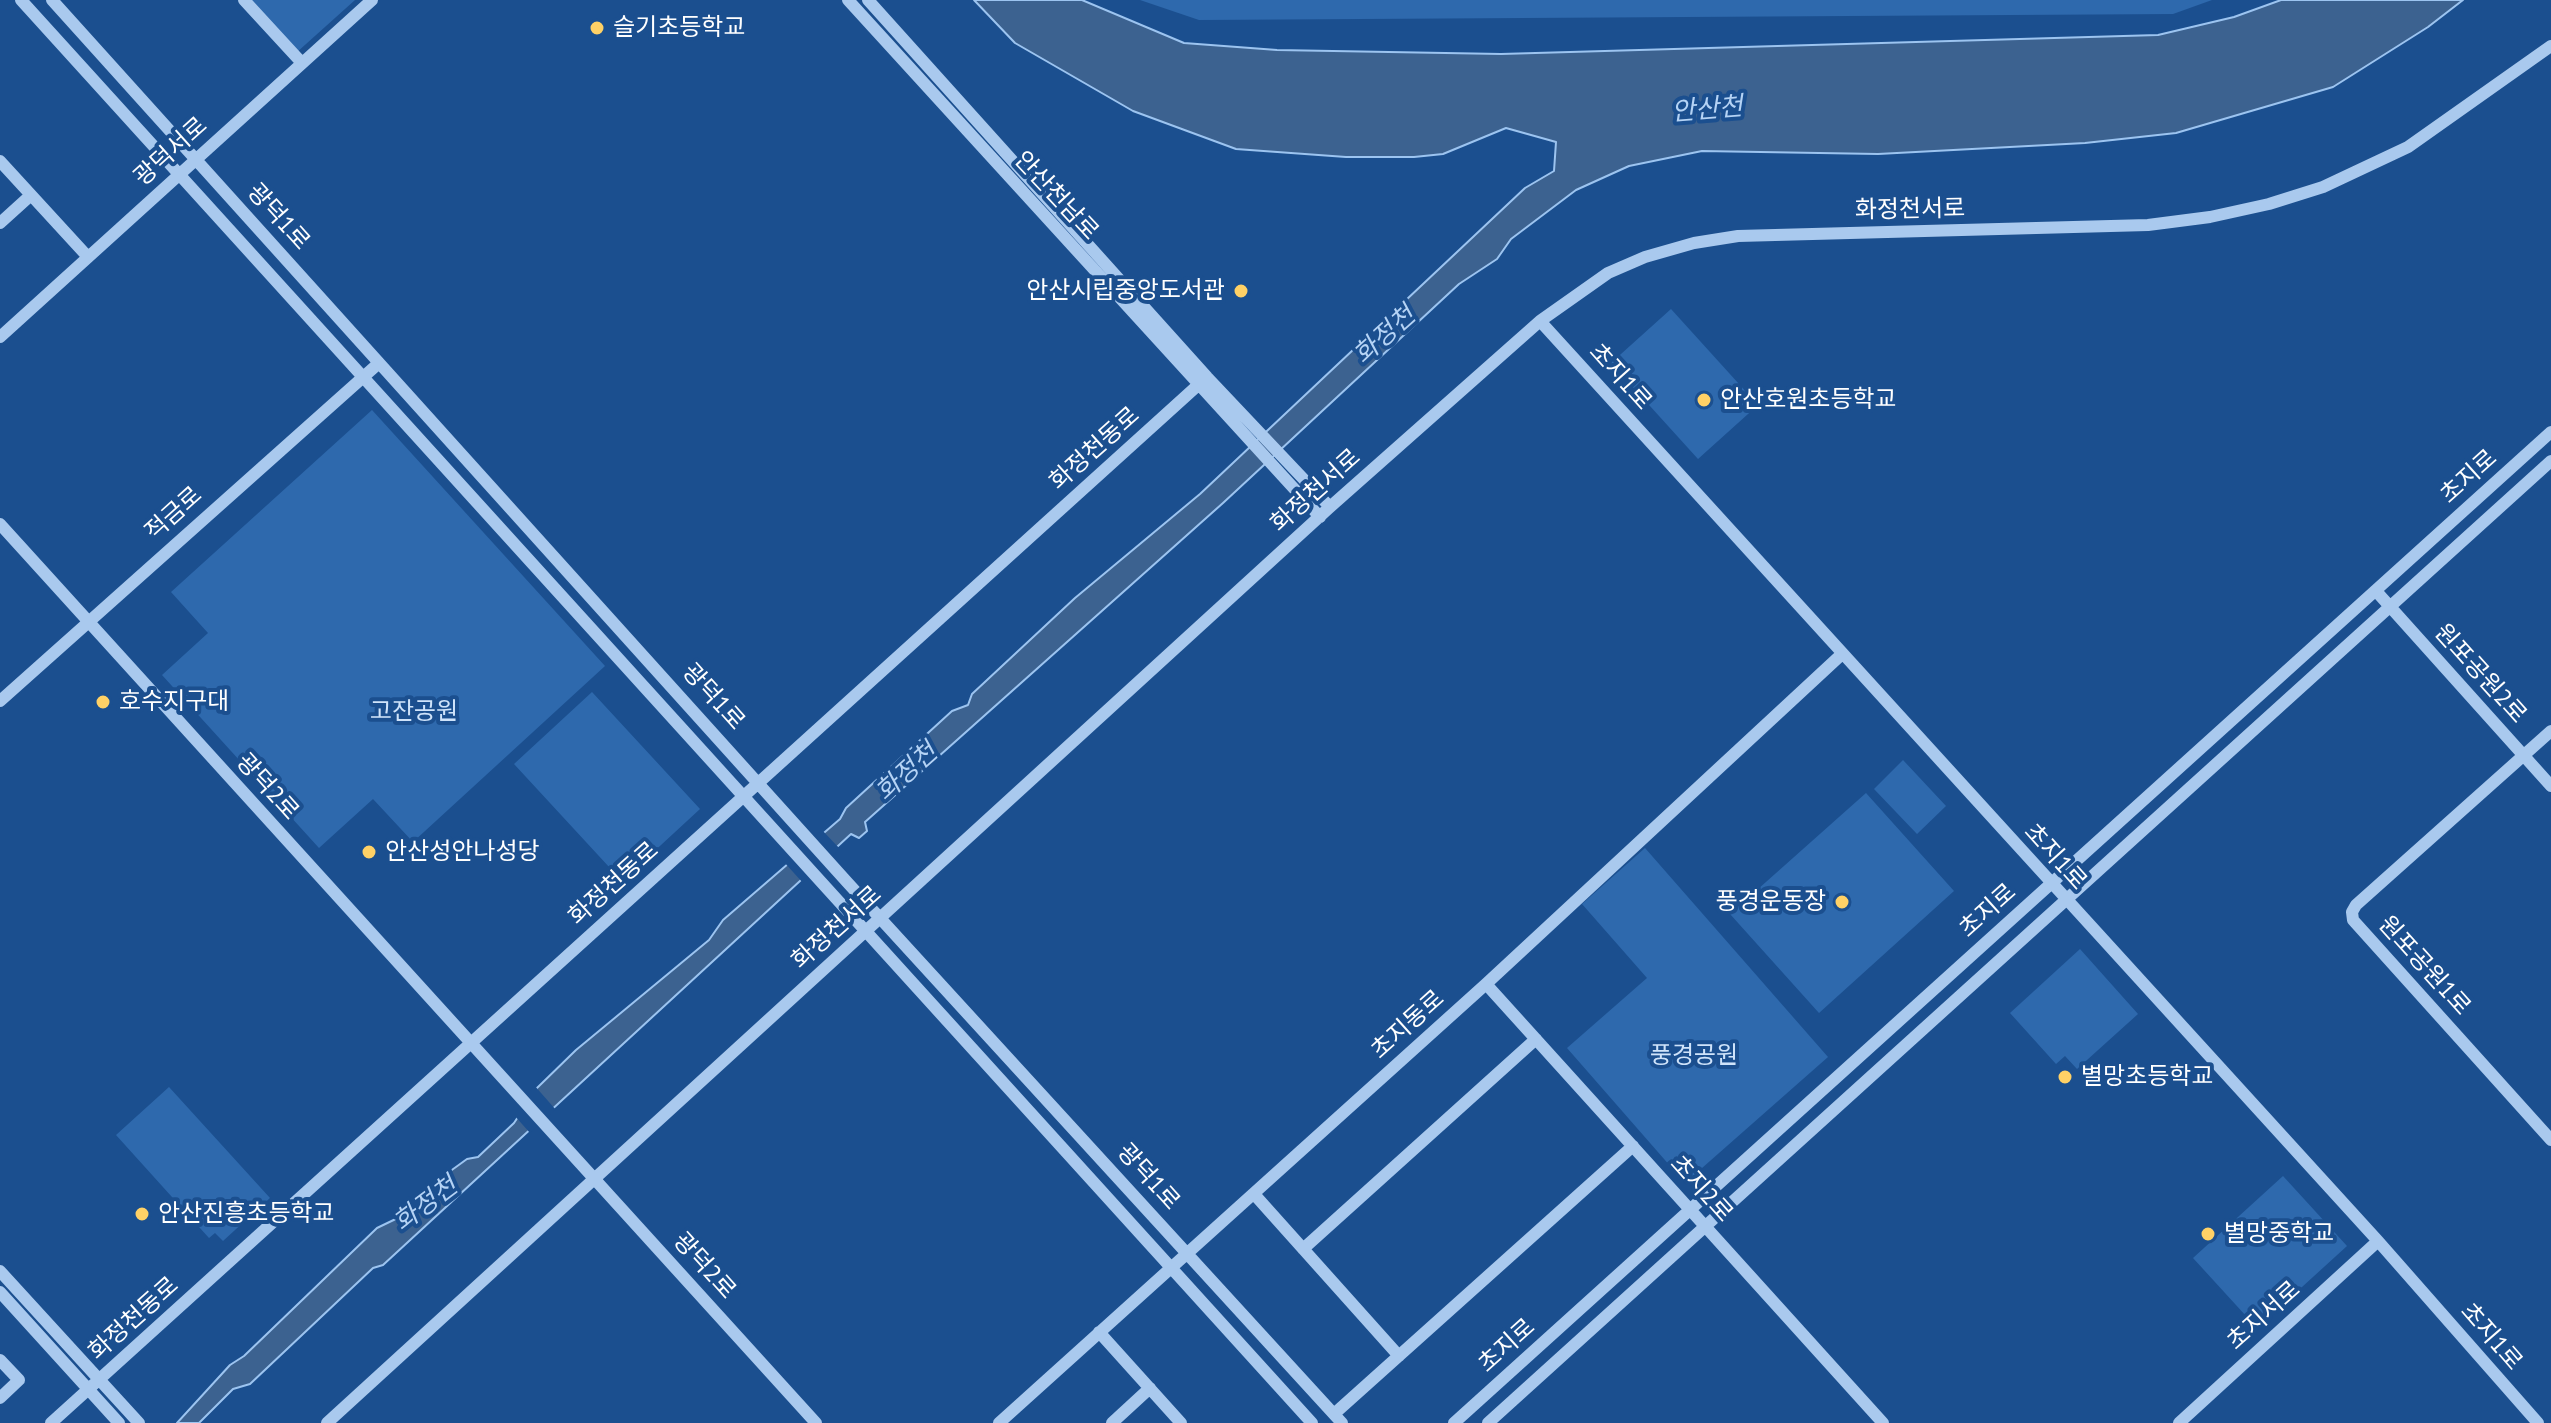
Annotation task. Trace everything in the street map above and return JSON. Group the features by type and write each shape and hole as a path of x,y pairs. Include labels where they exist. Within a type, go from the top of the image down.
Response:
{"street":[{"name":"광덕1로","path":"21,0 1312,1423"},
{"name":"광덕1로","path":"52,0 847,882 1338,1418"},
{"path":"244,0 302,63"},
{"name":"광덕서로","path":"0,337 372,0"},
{"name":"안산천남로","path":"848,0 1325,512"},
{"name":"안산천남로","path":"868,0 1204,381"},
{"name":"화정천서로","path":"327,1423 1325,512 1540,321 1620,268 1669,250 1723,238 2148,225 2210,217 2269,204 2323,187 2408,147 2551,46"},
{"path":"0,161 88,257"},
{"path":"0,223 31,195"},
{"name":"초지1로","path":"1540,321 2065,901 2378,1241 2538,1423"},
{"name":"적금로","path":"0,701 379,363"},
{"name":"화정천동로","path":"51,1423 1204,381"},
{"name":"초지로","path":"1454,1423 2551,432"},
{"name":"초지로","path":"1488,1423 2551,461"},
{"name":"광덕2로","path":"0,524 816,1423"},
{"name":"원포공원2로","path":"2376,591 2551,786"},
{"name":"초지동로","path":"999,1423 1486,984 1842,654"},
{"name":"원포공원1로","path":"2551,731 2356,905 2352,912 2353,920 2551,1140"},
{"name":"초지2로","path":"1486,984 1883,1423"},
{"path":"1303,1249 1536,1039"},
{"path":"1338,1418 1399,1356 1633,1146"},
{"path":"1254,1194 1399,1356"},
{"name":"초지서로","path":"2179,1423 2378,1241"},
{"path":"0,1271 135,1419"},
{"path":"0,1292 119,1423"},
{"path":"1099,1332 1181,1423"},
{"path":"0,1360 19,1380 0,1398"},
{"path":"1112,1423 1150,1388"}],"green space":[{"path":"248,0 355,0 296,53"},
{"path":"1140,0 2212,0 2173,14 1199,20"},
{"path":"1671,309 1758,405 1698,459 1611,363"},
{"name":"고잔공원","path":"372,410 605,666 413,842 373,799 319,848 162,675 208,633 171,592"},
{"path":"592,692 700,809 622,881 514,764"},
{"path":"1903,760 1946,806 1917,834 1874,789"},
{"name":"풍경운동장","path":"1866,793 1954,891 1819,1013 1730,914"},
{"name":"풍경공원","path":"1645,848 1828,1057 1685,1183 1567,1048 1647,978 1582,904"},
{"path":"2080,949 2138,1014 2077,1069 2065,1056 2056,1064 2010,1013"},
{"path":"169,1087 270,1198 223,1241 215,1233 209,1238 116,1135"},
{"path":"2283,1176 2347,1246 2257,1328 2193,1258"}],"water":[{"path":"974,0 1082,0 1184,43 1277,50 1501,54 2158,35 2234,17 2281,0 2463,0 2428,27 2333,87 2176,133 2085,143 1878,154 1702,151 1629,166 1576,190 1511,239 1497,259 1459,284 1223,503 865,822 867,831 859,838 851,834 383,1265 373,1268 250,1384 233,1389 199,1423 177,1423 230,1365 244,1356 377,1228 404,1215 405,1204 467,1159 478,1157 514,1123 537,1088 576,1050 709,940 723,920 840,819 846,808 952,711 968,705 972,694 1075,598 1200,494 1525,188 1554,171 1556,142 1506,128 1443,154 1414,157 1346,157 1236,149 1133,111 1015,43"}],"pier":[{"path":"822,830 840,849 803,883 784,862"},
{"path":"534,1085 556,1110 530,1133 514,1115"}],"place":[{"name":"슬기초등학교","path":"597,28"},
{"name":"안산시립중앙도서관","path":"1241,291"},
{"name":"안산호원초등학교","path":"1704,400"},
{"name":"호수지구대","path":"103,702"},
{"name":"안산성안나성당","path":"369,852"},
{"name":"풍경운동장","path":"1842,902"},
{"name":"별망초등학교","path":"2065,1077"},
{"name":"안산진흥초등학교","path":"142,1214"},
{"name":"별망중학교","path":"2208,1234"}],"water label":[{"name":"안산천","path":"1707,110"},
{"name":"화정천","path":"1385,336"},
{"name":"화정천","path":"907,773"},
{"name":"화정천","path":"426,1205"}]}
